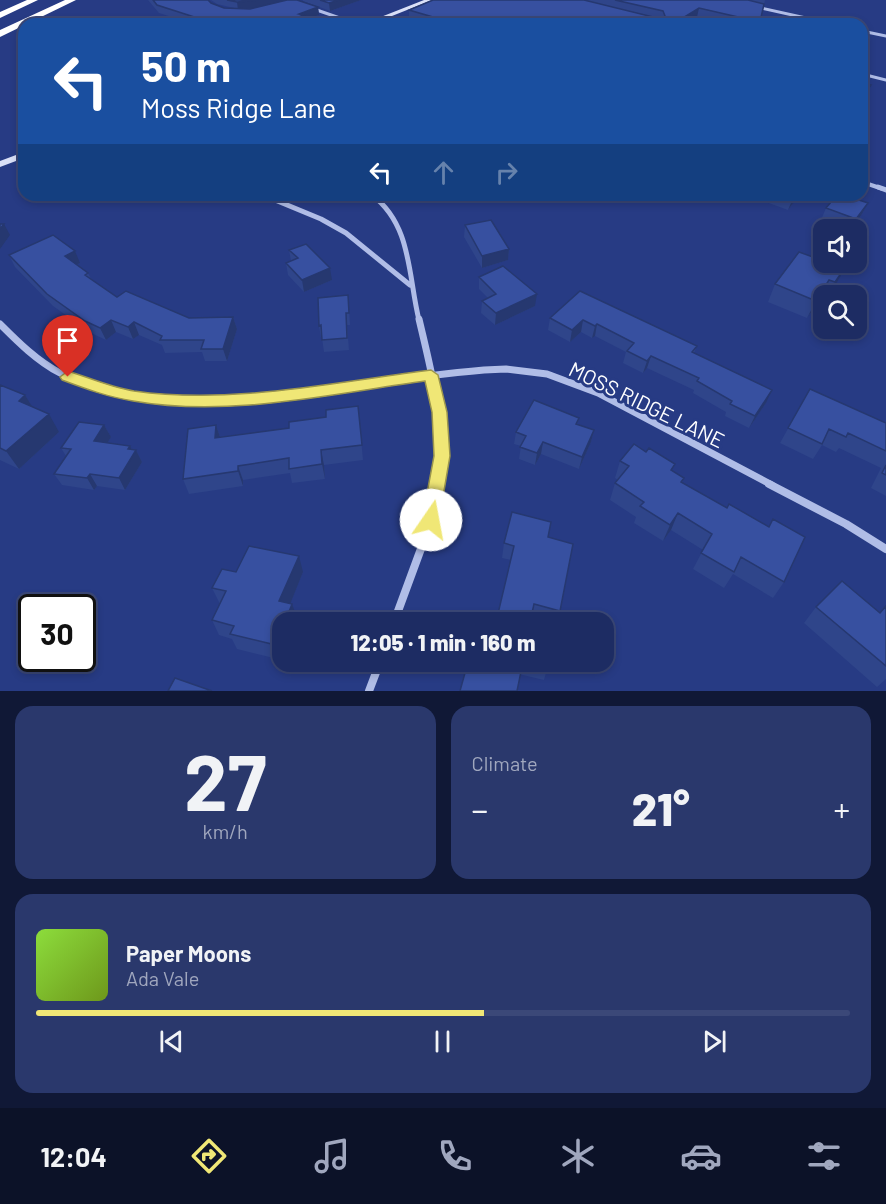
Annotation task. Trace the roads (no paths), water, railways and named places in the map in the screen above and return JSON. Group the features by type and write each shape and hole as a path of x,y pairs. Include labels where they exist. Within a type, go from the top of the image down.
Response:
{"highway":[{"path":"0,15 34,0"},
{"path":"34,18 72,0"},
{"path":"0,34 18,26"}],"street":[{"path":"382,18 429,0"},
{"path":"745,5 805,18"},
{"path":"304,6 339,18"},
{"path":"868,32 886,36"},
{"path":"868,76 886,80"},
{"path":"0,164 18,157"},
{"path":"868,184 886,190"},
{"path":"278,201 321,219 346,233 411,285"},
{"path":"381,201 401,232 409,260 411,285 439,412 442,456 432,514 398,612"},
{"name":"MOSS RIDGE LANE","path":"0,324 35,357 68,377 105,390 154,400 219,401 431,375 506,369 537,372 568,380 598,393 836,519 886,549"},
{"path":"369,691 376,672"}]}
